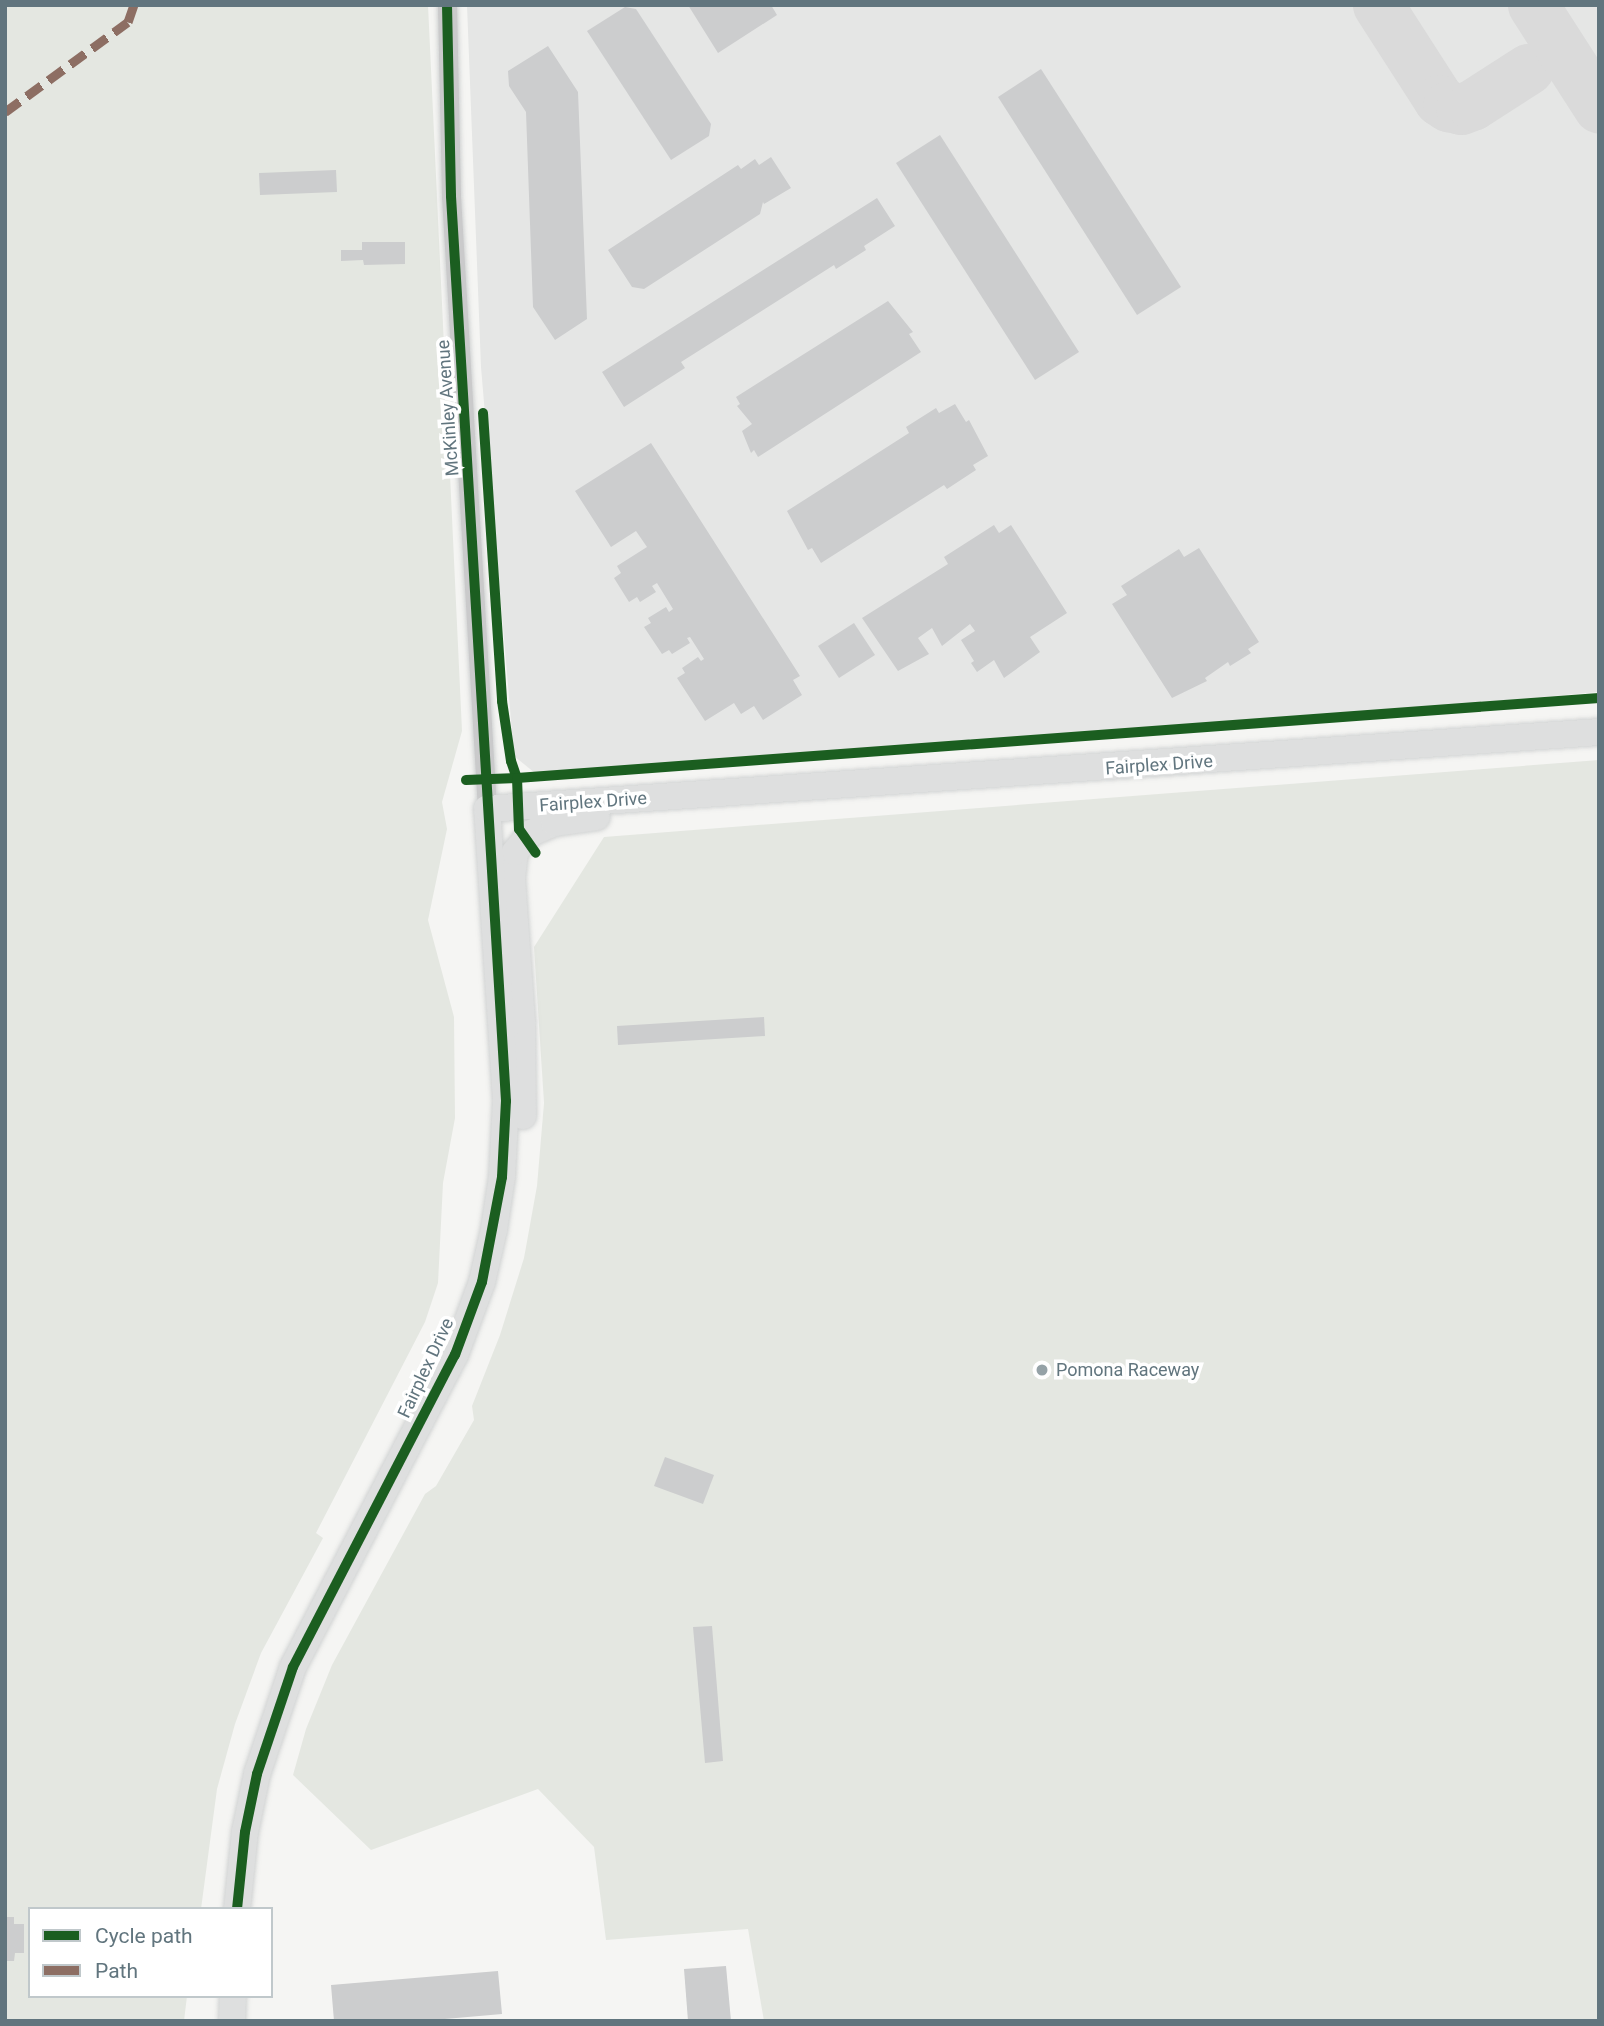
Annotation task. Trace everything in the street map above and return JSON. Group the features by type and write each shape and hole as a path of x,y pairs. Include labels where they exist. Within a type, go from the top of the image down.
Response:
{"street":[{"name":"McKinley Avenue","path":"447,5 452,195 487,809"},
{"name":"Fairplex Drive","path":"237,1907 245,1832 257,1774 293,1667 458,1347 482,1283 494,1228 506,1138 506,1101 487,809 1599,732"},
{"path":"458,1347 480,1320 511,1212 522,1136 522,1021 512,879 515,852 531,833 554,824 628,812 694,796"},
{"path":"232,2021 233,1998"}],"shaded area":[{"path":"5,5 428,5 462,731 442,802 447,829 428,920 454,1017 455,1118 443,1183 438,1283 425,1322 316,1533 323,1538 261,1653 235,1724 217,1789 201,1907 28,1907 28,1998 187,1998 184,2021 5,2021"},
{"path":"467,5 1599,5 1599,692 1369,712 535,773 514,756 481,367"},
{"name":"Pomona Raceway","path":"1599,760 1599,2021 764,2021 748,1929 606,1940 594,1847 538,1789 371,1850 293,1775 306,1729 332,1665 425,1494 436,1486 474,1420 472,1406 500,1335 524,1258 537,1186 544,1103 534,947 604,837"}],"building":[{"path":"688,5 771,5 777,15 718,53"},
{"path":"625,7 636,9 711,124 709,136 671,160 587,31"},
{"path":"548,46 578,92 587,319 555,340 533,307 526,112 509,86 508,71"},
{"path":"1041,69 1181,287 1137,315 998,97"},
{"path":"940,135 1079,352 1035,380 896,163"},
{"path":"771,157 791,188 764,204 763,202 760,214 644,289 632,287 608,250 738,165 741,169 755,159 759,165"},
{"path":"336,170 337,192 260,195 259,173"},
{"path":"877,198 895,226 864,246 866,250 836,269 834,265 681,362 685,368 624,407 602,372"},
{"path":"362,242 405,242 405,264 364,265 363,260 341,261 341,250 362,250"},
{"path":"888,301 913,332 909,334 921,352 758,457 754,450 751,453 742,431 752,424 737,406 740,404 736,397"},
{"path":"955,404 966,422 969,420 988,456 973,465 976,470 947,489 944,485 821,563 812,548 808,550 787,511 909,433 906,427 936,408 939,413"},
{"path":"651,443 800,676 793,680 802,695 763,720 754,706 741,714 734,703 705,721 677,678 685,673 682,668 698,657 701,661 704,659 690,637 687,638 690,643 672,654 669,650 662,654 644,627 651,623 648,618 666,607 669,612 673,609 657,583 652,586 656,592 640,602 637,597 629,602 614,578 621,573 617,566 647,547 636,531 611,547 575,491"},
{"path":"994,525 999,533 1011,525 1067,613 1030,637 1040,652 1004,678 994,660 977,672 971,663 974,661 961,640 975,631 970,624 942,646 932,628 918,638 929,654 898,671 862,618 948,564 944,557"},
{"path":"1199,548 1259,642 1248,649 1251,653 1230,666 1228,662 1205,678 1207,681 1172,698 1112,604 1127,595 1121,586 1179,549 1184,557"},
{"path":"854,623 875,655 839,678 818,646"},
{"path":"764,1017 765,1036 618,1045 617,1026"},
{"path":"665,1457 714,1475 703,1504 654,1486"},
{"path":"712,1626 723,1761 705,1763 693,1627"},
{"path":"5,1917 14,1917 14,1924 24,1924 24,1953 15,1953 14,1961 5,1961"},
{"path":"726,1966 731,2021 688,2021 684,1969"},
{"path":"498,1971 502,2014 422,2021 334,2021 331,1985"}],"taxiway":[{"path":"1378,5 1439,100 1448,106 1461,109 1472,105 1528,69"},
{"path":"1533,5 1599,108"}],"marked path":[{"path":"5,112 128,22 134,5"}],"cycle path":[{"path":"237,1907 245,1832 257,1774 293,1667 455,1355 482,1282 502,1177 506,1101 451,196 447,5"},
{"path":"483,413 502,701 511,761 517,778 1599,698"},
{"path":"466,780 517,778 519,829 536,853"}],"place":[{"name":"Pomona Raceway","path":"1042,1370"}]}
